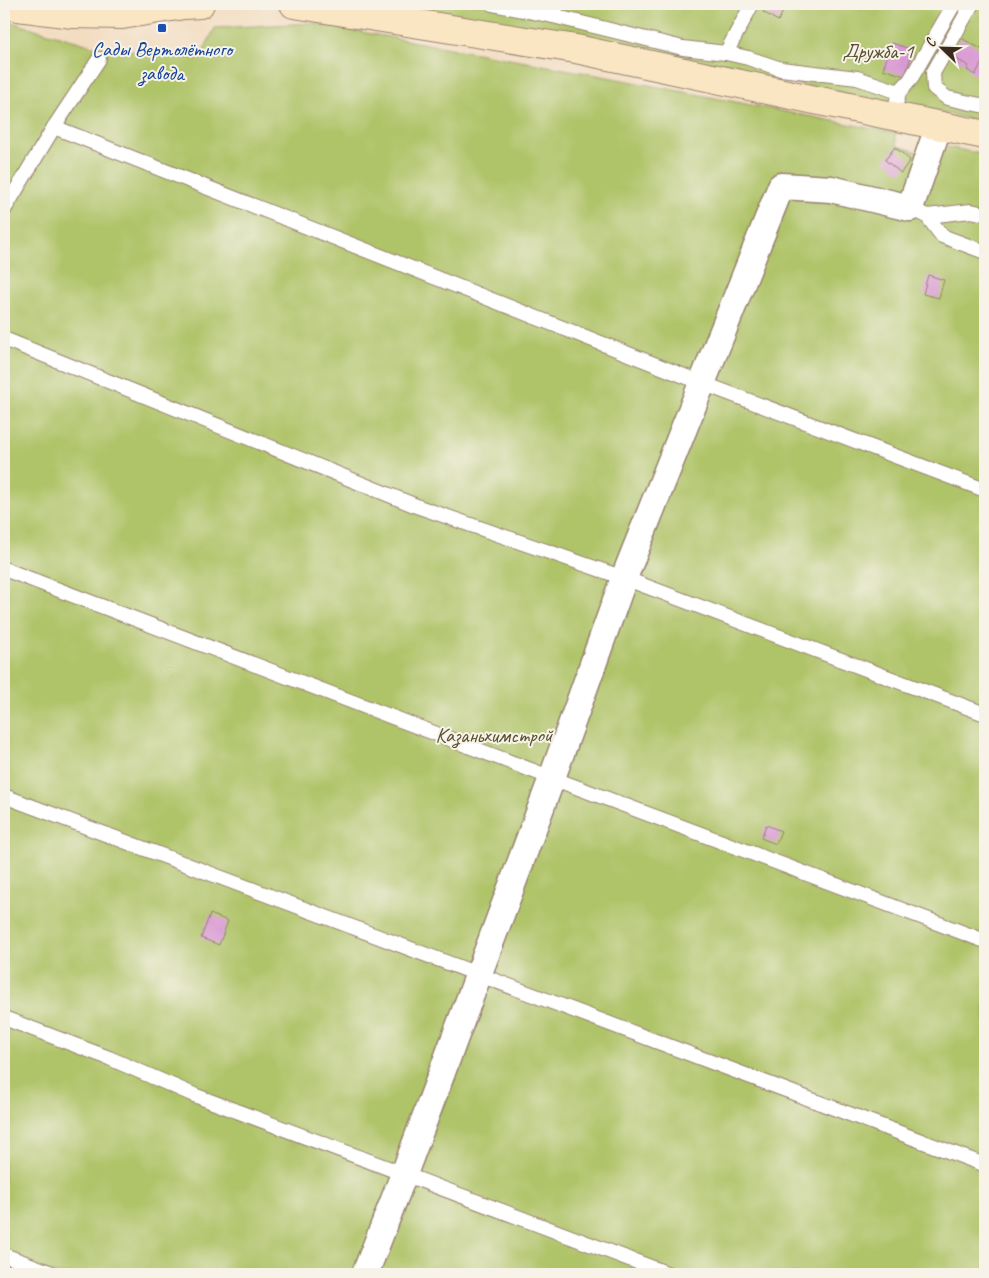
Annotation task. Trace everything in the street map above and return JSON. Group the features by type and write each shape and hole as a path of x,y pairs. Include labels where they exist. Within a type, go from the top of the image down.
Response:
{"street":[{"path":"6,4 73,14 122,15 189,4"},
{"path":"294,4 576,49 815,100 896,104 939,125 985,135"},
{"path":"365,1274 479,975 624,578 781,186 831,189 918,212 939,125"}],"lane":[{"path":"492,4 556,10 683,48 726,53 781,69 856,78 896,104 954,4"},
{"path":"726,53 752,4"},
{"path":"972,4 933,74 934,88 946,98 985,106"},
{"path":"4,210 54,126 99,59"},
{"path":"54,126 702,383 985,490"},
{"path":"918,212 971,212 985,214"},
{"path":"918,212 942,236 985,252"},
{"path":"4,339 419,507 624,578 985,714"},
{"path":"4,569 985,941"},
{"path":"4,796 985,1164"},
{"path":"4,1018 109,1058 194,1095 669,1274"},
{"path":"4,1255 54,1274"}],"green space":[{"name":"Дружба-1","path":"384,4 985,4 985,122 881,100"},
{"name":"Казаньхимстрой","path":"4,20 93,46 199,59 215,28 312,23 597,75 895,133 897,146 936,157 948,147 985,155 985,1274 4,1274"}],"building":[{"path":"767,4 787,4 778,21 763,12"},
{"path":"961,38 985,51 985,57 975,75 967,70 969,66 951,56"},
{"path":"892,43 913,50 905,76 883,69"},
{"path":"895,147 910,160 901,173 885,160"},
{"path":"928,275 944,280 939,298 923,294"},
{"path":"766,825 781,831 776,844 761,838"},
{"path":"210,914 228,921 219,945 201,938"}],"place":[{"name":"Сады Вертолётного завода","path":"162,28"}]}
